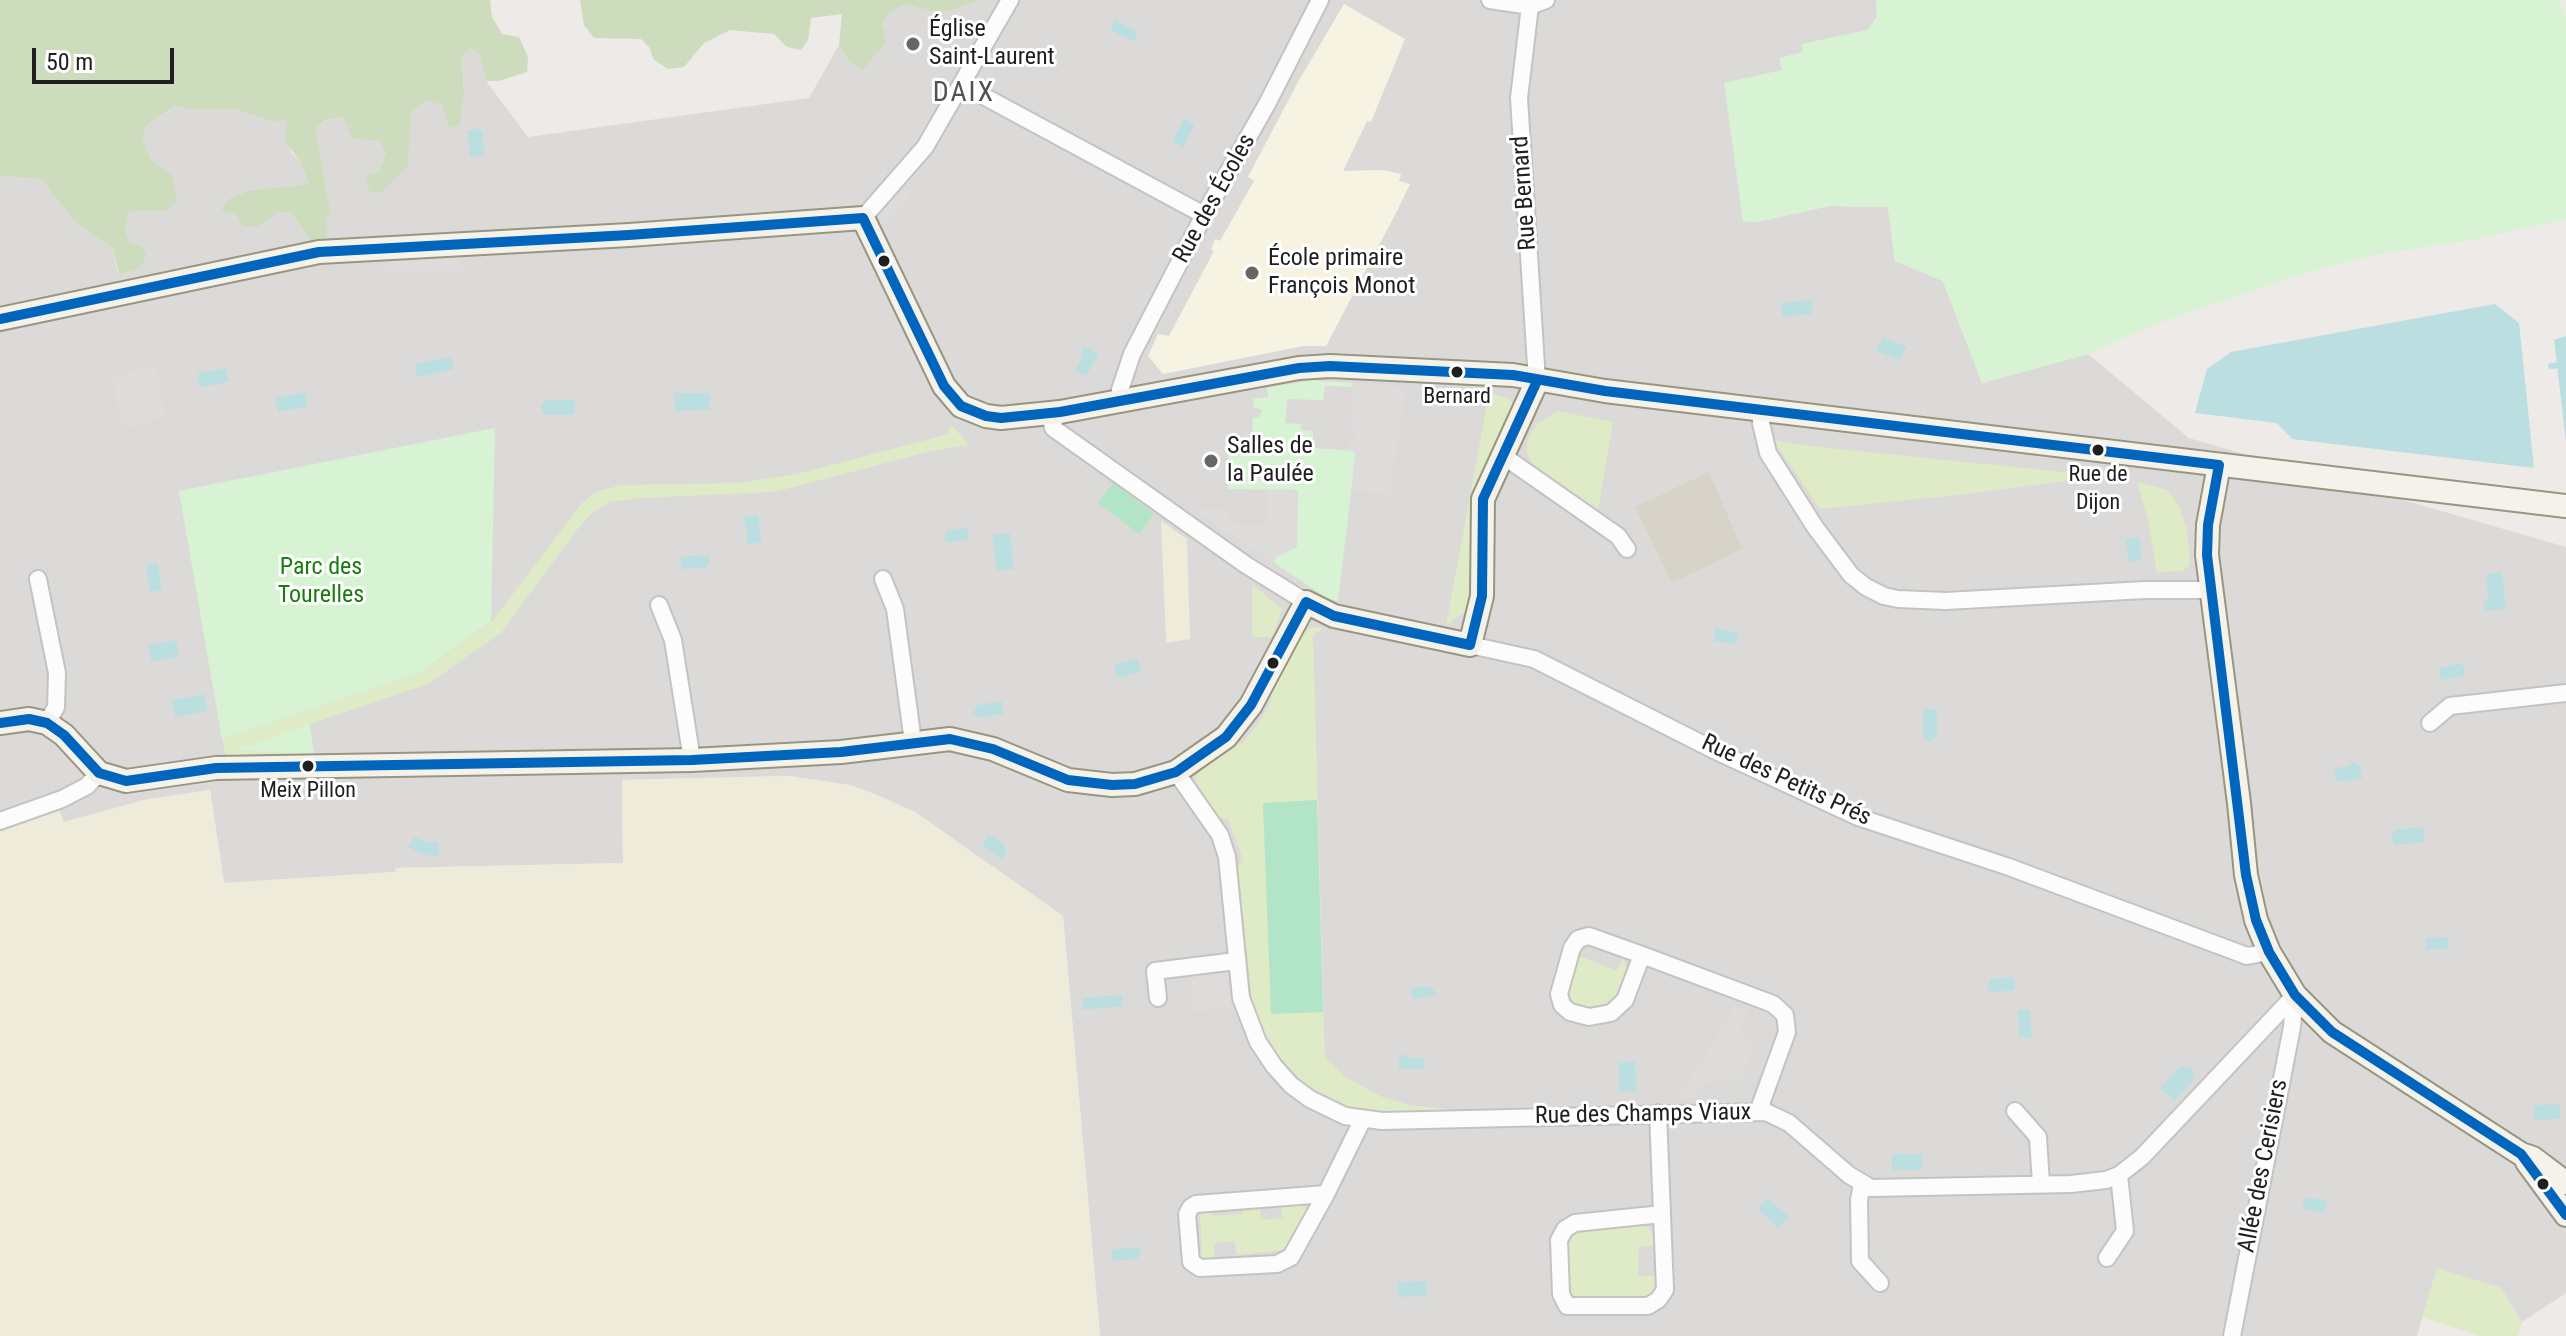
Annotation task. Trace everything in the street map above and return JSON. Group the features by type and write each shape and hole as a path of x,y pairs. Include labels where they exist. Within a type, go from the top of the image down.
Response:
{"street":[{"path":"0,319 319,252 863,218 925,147 1010,0"},
{"name":"Rue des Écoles","path":"1122,400 1120,390 1132,354 1320,0"},
{"path":"1490,0 1538,3"},
{"name":"Rue Bernard","path":"1537,381 1519,98 1538,3"},
{"path":"963,85 1204,215"},
{"path":"863,218 944,386 955,401 972,412 1001,418 1060,412 1299,368 1330,366 1513,375 1537,381 1761,410 2566,506"},
{"path":"1470,645 1482,596 1481,509 1488,485 1537,381"},
{"path":"1761,410 1768,453 1815,527 1851,575 1884,596 1946,601 2145,590 2212,590"},
{"path":"0,723 29,719 47,723 64,735 99,773 116,780 135,781 188,770 216,768 692,760 841,752 950,739 977,743 1049,774 1090,784 1135,784 1176,772 1226,737 1239,721 1251,705 1306,602 1246,565 1053,428 1052,423 1060,412"},
{"path":"1502,455 1618,536 1627,549"},
{"path":"2219,465 2207,540 2212,590 2246,875 2256,920 2269,952 2295,995 2332,1032 2521,1154 2533,1158 2566,1183"},
{"path":"38,579 57,673 56,707 47,723"},
{"path":"883,579 895,609 913,742"},
{"name":"Rue des Petits Prés","path":"1306,602 1334,616 1534,659 1718,752 1858,817 1988,860 2247,956 2269,952"},
{"path":"659,605 673,640 692,760"},
{"path":"2430,723 2450,706 2566,693"},
{"name":"Rue des Champs Viaux","path":"1176,772 1220,835 1227,857 1236,961 1247,1020 1274,1066 1291,1085 1310,1099 1345,1116 1382,1121 1758,1112 1777,1116 1789,1123 1862,1184"},
{"path":"0,821 62,799 87,786 99,773"},
{"path":"1642,955 1625,1000 1611,1013 1596,1017 1576,1015 1565,1009 1559,1000 1572,948 1578,939 1589,936 1642,955 1773,1004 1785,1015 1787,1032 1758,1112"},
{"path":"1158,998 1155,971 1236,961"},
{"path":"1880,1283 1860,1261 1859,1200 1862,1184 1881,1189 2083,1183 2119,1175 2142,1157 2295,995"},
{"name":"Allée des Cerisiers","path":"2232,1336 2292,1027 2295,995"},
{"path":"2015,1111 2038,1137 2041,1184"},
{"path":"1658,1113 1662,1214 1665,1290 1658,1300 1648,1306 1567,1306 1561,1294 1559,1240 1565,1229 1575,1223 1662,1214"},
{"path":"1326,1194 1196,1204 1187,1214 1191,1262 1200,1268 1277,1264 1291,1257 1326,1194 1363,1119"},
{"path":"2521,1154 2566,1215"},
{"path":"2107,1258 2125,1231 2119,1175"}],"shaded area":[{"path":"980,0 1876,0 1877,17 1868,30 1803,44 1803,52 1782,70 1743,221 1757,222 1829,206 1888,207 1895,261 1943,281 1982,383 2088,354 2189,438 2566,547 2566,1293 2522,1322 2501,1288 2437,1269 2417,1336 1100,1336 1063,916 915,812 850,785 789,776 622,780 623,863 396,868 396,872 224,883 210,790 144,800 64,822 0,822 0,176 41,179 73,220 113,249 118,274 142,247 130,244 125,231 128,211 167,211 172,175 150,158 143,139 147,125 176,106 190,110 234,109 273,122 288,118 291,152 300,161 309,184 251,190 236,214 256,227 279,212 291,212 314,246 328,243 326,219 331,214 316,129 327,120 343,117 379,140 386,154 378,172 366,176 408,165 412,111 427,101 443,105 449,127 464,95 462,56 471,48 479,54 486,81 528,137 809,98 839,45 848,61 862,70 889,13 905,4 941,14"},
{"path":"1344,4 1405,39 1371,122 1367,121 1343,171 1382,170 1401,174 1399,181 1410,184 1397,211 1326,346 1303,346 1163,374 1148,356 1158,334 1169,336 1214,251 1211,249 1215,239 1220,241 1254,181 1248,177"},
{"path":"902,185 912,195 880,227 880,215"},
{"path":"461,256 463,271 383,272 384,257"},
{"path":"157,366 165,417 123,429 112,377"},
{"path":"1352,383 1406,387 1390,494 1351,490 1356,452 1349,451 1349,442 1355,437 1356,427 1350,426"},
{"path":"1709,472 1742,549 1672,583 1635,507"},
{"path":"1268,490 1298,490 1297,547 1276,557 1273,562 1193,509 1228,508 1228,518 1235,524 1261,525 1268,519"},
{"path":"1161,521 1187,539 1190,639 1166,643"},
{"path":"789,776 850,785 915,812 1063,916 1100,1336 0,1336 0,822 58,807 64,822 144,800 210,790 224,883 395,872 396,868 623,863 622,780"},
{"path":"1225,972 1232,1008 1193,1012 1191,975"},
{"path":"1736,1005 1748,1010 1740,1029 1756,1047 1740,1079 1705,1083 1692,1099 1677,1100"}],"green space":[{"path":"0,0 490,0 492,17 502,34 519,37 528,57 527,72 499,81 486,81 479,54 471,48 462,56 464,95 459,126 449,127 442,105 427,101 412,111 408,165 381,192 370,193 365,176 378,172 386,154 379,140 353,139 343,117 326,120 316,129 331,214 326,219 328,243 314,246 291,212 279,212 257,227 243,226 236,214 221,211 229,199 251,190 309,184 300,161 285,141 287,119 273,122 234,109 190,110 175,106 147,125 143,139 150,158 172,175 177,200 167,211 129,211 125,230 130,243 142,247 146,255 140,268 119,274 113,249 73,220 41,179 0,176"},
{"path":"580,0 980,0 941,14 905,4 889,13 882,26 886,43 862,70 848,61 839,45 842,14 811,18 808,40 801,50 787,47 774,34 730,30 704,43 684,67 668,69 653,59 650,48 641,39 594,38 584,25"},
{"path":"1876,0 2558,0 2566,17 2566,219 2472,240 2373,255 2302,274 2153,325 2088,354 1982,383 1943,281 1895,261 1888,207 1829,206 1757,222 1743,221 1724,83 1782,70 1779,58 1803,52 1802,44 1868,30 1877,17"},
{"path":"1318,379 1352,383 1352,387 1325,386 1323,400 1287,399 1285,423 1301,424 1301,430 1313,431 1313,448 1356,451 1338,601 1327,598 1273,562 1276,557 1297,547 1298,490 1228,489 1228,455 1255,455 1253,417 1259,417 1262,410 1253,407 1253,399 1268,397 1267,388"},
{"path":"1489,393 1510,399 1515,409 1469,608 1446,626"},
{"path":"1557,411 1613,422 1598,510 1532,464 1527,454 1527,441 1537,424"},
{"path":"951,424 969,445 932,451 774,492 610,502 592,513 576,531 501,633 428,684 310,724 314,754 226,756 222,739 421,672 493,620 582,503 596,492 621,485 738,483 797,474 945,435 949,433"},
{"name":"Parc des Tourelles","path":"495,428 491,621 421,672 222,739 179,491"},
{"path":"1773,440 1809,446 2101,476 1820,509"},
{"path":"2137,482 2167,490 2180,507 2190,556 2189,566 2183,571 2157,572"},
{"path":"1113,483 1154,514 1139,534 1098,503"},
{"path":"1252,584 1282,609 1272,637 1252,637"},
{"path":"1313,627 1323,628 1313,636 1325,1058 1347,1078 1382,1097 1410,1105 1454,1110 1454,1113 1383,1113 1348,1107 1331,1100 1314,1091 1285,1066 1269,1045 1253,1010 1238,867 1243,860 1228,819 1220,818 1196,785 1195,778 1200,770 1235,743 1242,743 1258,724 1272,700 1270,694 1293,644 1301,634"},
{"path":"309,724 314,754 236,750"},
{"path":"1317,800 1323,1012 1271,1014 1263,803"},
{"path":"1576,955 1616,970 1624,958 1627,979 1621,994 1600,1011 1577,1007 1570,998 1568,988"},
{"path":"1299,1202 1305,1207 1306,1214 1286,1250 1237,1255 1235,1241 1214,1243 1214,1259 1200,1259 1197,1252 1202,1251 1200,1214 1204,1209 1210,1210 1212,1216 1243,1214 1243,1207 1260,1207 1261,1220 1282,1218 1281,1204"},
{"path":"1649,1228 1655,1237 1655,1246 1639,1246 1638,1276 1657,1276 1654,1291 1641,1299 1581,1302 1575,1298 1569,1289 1568,1243 1573,1232"},
{"path":"2437,1268 2501,1288 2522,1322 2518,1336 2479,1336 2422,1317"}],"water":[{"path":"1115,20 1138,32 1133,42 1110,30"},
{"path":"1184,119 1195,125 1183,147 1172,141"},
{"path":"479,128 483,132 484,155 470,157 467,131"},
{"path":"1811,300 1812,314 1783,317 1780,303"},
{"path":"2495,304 2519,323 2534,468 2292,439 2277,423 2195,413 2207,369 2231,352"},
{"path":"2566,336 2566,442 2554,340"},
{"path":"1883,337 1907,347 1899,360 1876,351"},
{"path":"1084,346 1099,354 1086,376 1075,370 1083,356"},
{"path":"451,357 454,369 417,377 415,364"},
{"path":"226,368 229,382 201,387 196,384 198,373"},
{"path":"305,392 308,406 278,412 275,398"},
{"path":"674,393 710,393 710,410 675,411"},
{"path":"545,400 575,400 575,415 544,415 541,407"},
{"path":"758,515 762,542 748,544 744,517"},
{"path":"967,527 969,539 950,543 944,539 947,531"},
{"path":"1010,533 1014,569 997,571 992,535"},
{"path":"2139,537 2142,560 2129,562 2125,539"},
{"path":"709,555 710,561 705,568 681,569 680,557"},
{"path":"158,563 162,590 150,592 146,565"},
{"path":"2502,572 2506,609 2485,611 2484,602 2488,599 2486,574"},
{"path":"1715,628 1739,633 1736,644 1714,641"},
{"path":"176,640 179,657 151,662 148,645"},
{"path":"1138,658 1141,672 1118,678 1113,665"},
{"path":"2460,663 2465,668 2463,676 2441,680 2439,668"},
{"path":"204,694 207,711 175,717 172,700"},
{"path":"1002,701 1003,714 979,718 973,713 977,705"},
{"path":"1923,709 1937,709 1937,737 1930,743 1923,737"},
{"path":"2356,762 2360,765 2362,779 2336,782 2334,768"},
{"path":"2423,827 2424,842 2395,845 2390,837 2394,830"},
{"path":"989,834 1003,843 1007,852 1002,859 982,845"},
{"path":"415,837 426,842 438,842 439,856 424,855 408,847"},
{"path":"2448,937 2449,949 2427,950 2426,938"},
{"path":"2014,977 2015,991 1988,992 1989,979"},
{"path":"1418,986 1432,987 1436,995 1413,999 1411,990"},
{"path":"1122,995 1123,1006 1083,1010 1082,998"},
{"path":"2018,1010 2030,1010 2032,1039 2019,1037"},
{"path":"1406,1054 1410,1058 1425,1058 1424,1069 1399,1069 1399,1057"},
{"path":"1635,1061 1636,1091 1619,1092 1618,1063"},
{"path":"2181,1066 2193,1068 2194,1079 2174,1101 2160,1088"},
{"path":"2560,1104 2560,1119 2534,1120 2534,1105"},
{"path":"1892,1154 1922,1154 1922,1170 1892,1170"},
{"path":"2305,1197 2327,1201 2324,1213 2302,1208"},
{"path":"1767,1199 1789,1216 1779,1228 1758,1210"},
{"path":"1136,1247 1142,1251 1137,1259 1112,1261 1111,1250"},
{"path":"1426,1281 1427,1296 1399,1297 1398,1282"}],"waterway":[{"path":"2551,366 2566,365"}],"transit line":[{"path":"0,319 319,252 863,218 944,386 961,406 986,416 1001,418 1060,412 1299,368 1330,366 1513,375 1605,391 2219,465"},
{"path":"0,723 29,719 47,723 64,735 99,773 126,781 216,768 692,760 841,752 950,739 993,749 1068,780 1135,784 1176,772 1226,737 1251,705 1306,602 1334,616 1470,645 1482,596 1483,499 1537,381"},
{"path":"2219,465 2208,525 2207,555 2246,875 2256,920 2269,952 2295,995 2332,1032 2521,1154 2566,1215"}],"place":[{"name":"Église Saint-Laurent","path":"913,44"},
{"name":"École primaire François Monot","path":"1252,273"},
{"name":"Bernard","path":"1457,372"},
{"name":"Rue de Dijon","path":"2098,450"},
{"name":"Salles de la Paulée","path":"1211,461"},
{"name":"Meix Pillon","path":"308,766"}],"district":[{"name":"DAIX","path":"964,94"}]}
